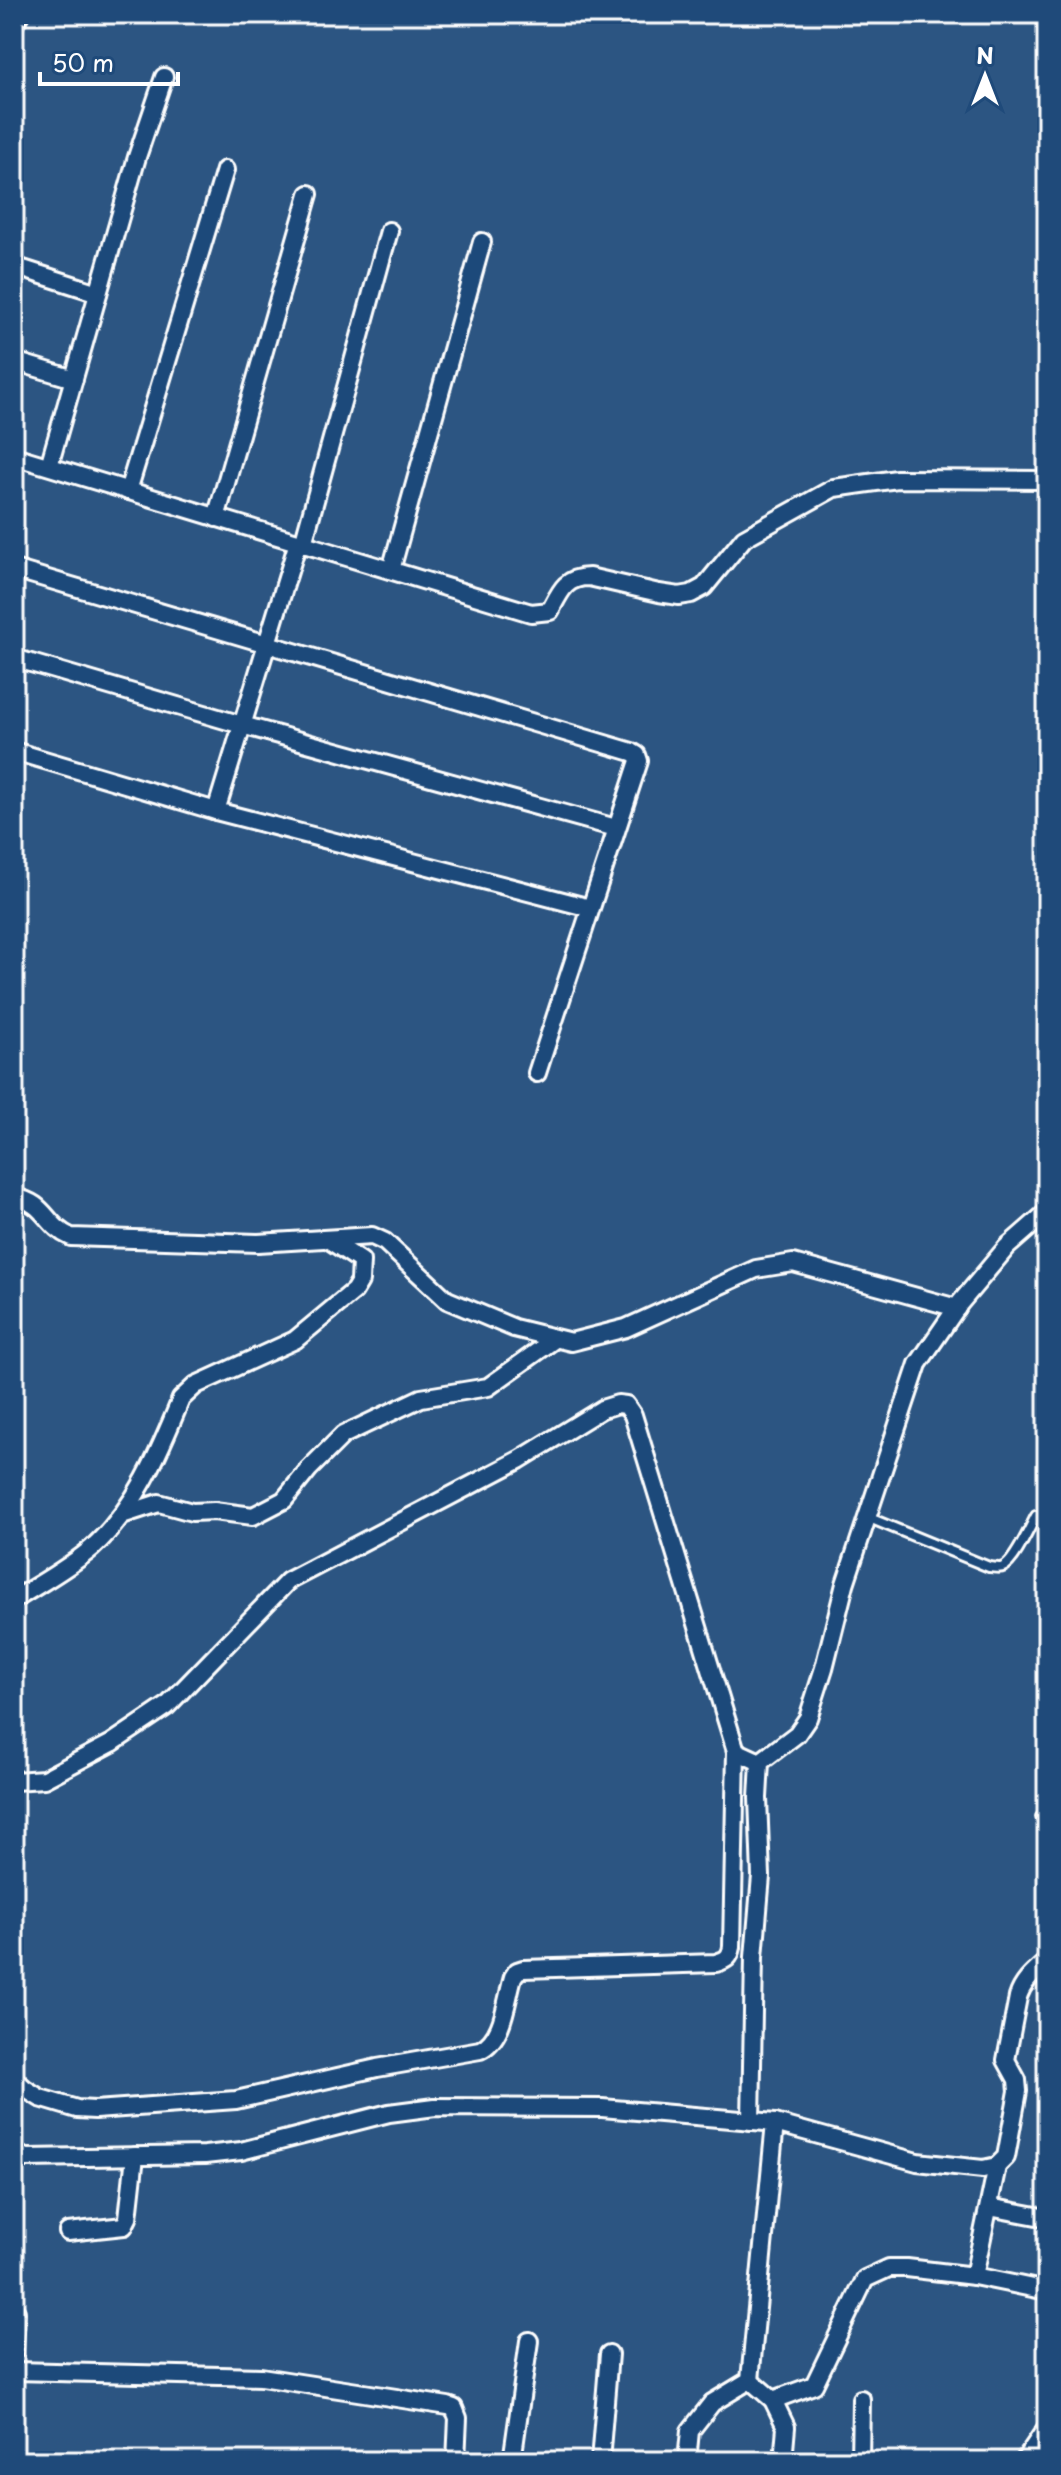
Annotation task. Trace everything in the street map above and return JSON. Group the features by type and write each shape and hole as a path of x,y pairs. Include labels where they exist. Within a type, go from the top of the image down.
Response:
{"street":[{"path":"14,25 20,14"},
{"path":"49,466 137,157 164,77"},
{"path":"128,491 225,170"},
{"path":"216,518 309,194"},
{"path":"216,811 301,543 389,231"},
{"path":"391,570 482,242"},
{"path":"17,267 98,293"},
{"path":"14,361 74,379"},
{"path":"14,456 531,613 550,611 565,583 578,577 659,593 691,594 704,587 744,538 834,488 897,479 1047,480"},
{"path":"14,569 637,755 639,761 537,1073"},
{"path":"14,658 242,725 616,828"},
{"path":"14,751 216,811 590,908"},
{"path":"14,1197 34,1203 57,1228 71,1237 258,1243 372,1236 380,1239 447,1300 514,1328 576,1342 617,1331 756,1269 793,1263 957,1308"},
{"path":"751,2121 754,1957 761,1876 760,1762 797,1734 808,1718 845,1584 918,1364 957,1308 1007,1247 1047,1212"},
{"path":"14,1600 91,1549 122,1515 156,1459 181,1399 187,1392 196,1385 295,1340 354,1291 360,1281 361,1261 329,1240"},
{"path":"122,1515 159,1503 185,1511 253,1516 284,1500 343,1435 421,1398 488,1387 555,1339"},
{"path":"14,1781 44,1779 112,1743 167,1706 288,1581 519,1460 602,1409 618,1404 626,1405 633,1415 736,1751 732,1947 726,1960 716,1963 523,1969 513,1977 497,2033 488,2046 480,2050 377,2068 236,2100 85,2110 40,2098 14,2079"},
{"path":"736,1751 760,1762"},
{"path":"14,2154 27,2158 205,2155 241,2151 389,2113 435,2107 602,2108 775,2123 917,2162 983,2169 997,2166 1006,2157 1018,2091 1017,2080 1006,2060 1018,1997 1027,1979 1047,1961"},
{"path":"750,2380 775,2123"},
{"path":"68,2232 124,2226 128,2218 135,2156"},
{"path":"974,2276 997,2166"},
{"path":"989,2207 1047,2218"},
{"path":"773,2400 814,2385 865,2279 889,2268 974,2276 1047,2291"},
{"path":"14,2351 16,2312"},
{"path":"512,2461 529,2341"},
{"path":"600,2461 609,2354"},
{"path":"14,2371 261,2377 448,2406 454,2408 458,2418 456,2461"},
{"path":"750,2380 773,2400 786,2427 783,2461"},
{"path":"687,2461 690,2431 712,2403 750,2380"},
{"path":"860,2461 861,2399"},
{"path":"1024,2461 1047,2427"}],"lane":[{"path":"867,1517 997,1568 1010,1561 1036,1516"}]}
